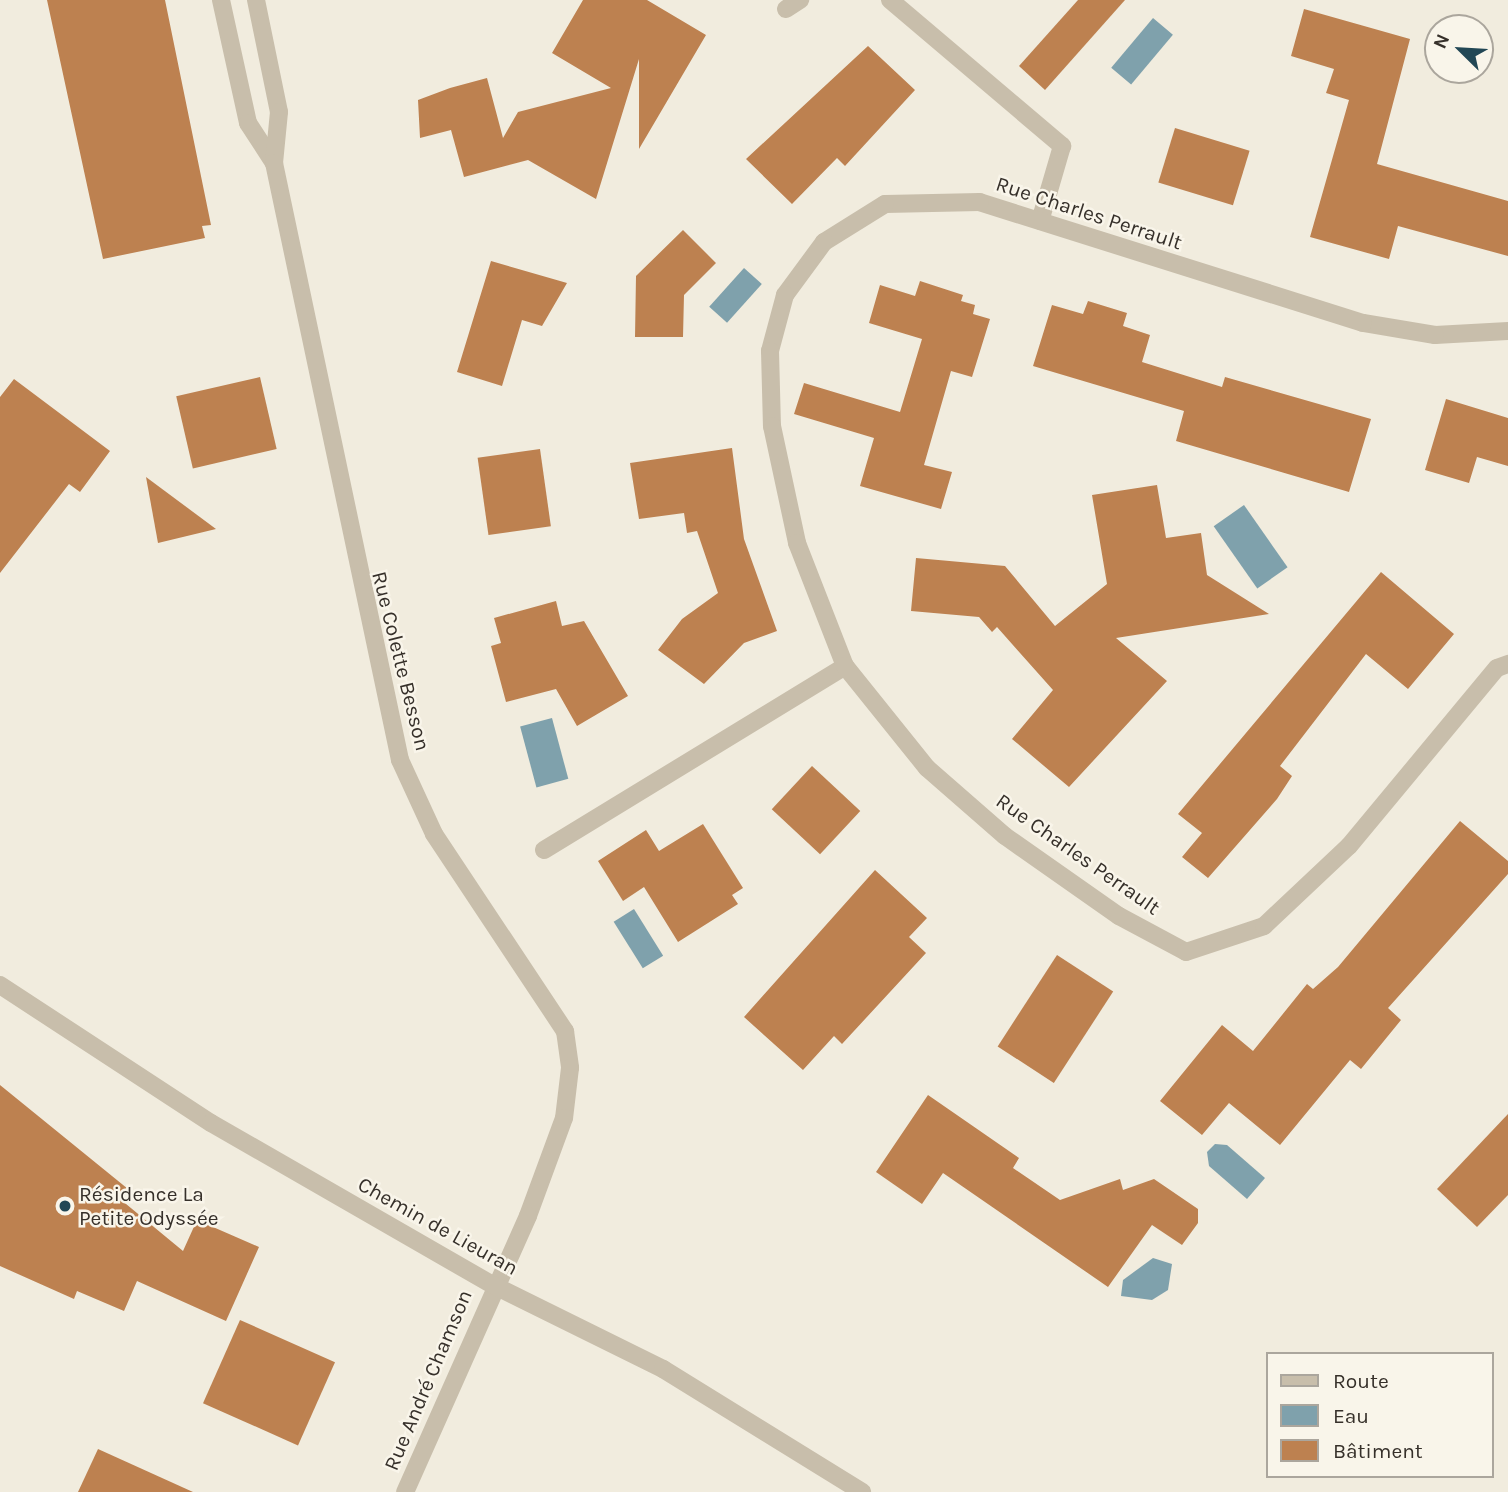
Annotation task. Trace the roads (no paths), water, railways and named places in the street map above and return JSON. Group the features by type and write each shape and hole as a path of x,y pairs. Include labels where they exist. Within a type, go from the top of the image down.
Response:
{"street":[{"name":"Rue Colette Besson","path":"222,0 248,123 274,163"},
{"name":"Rue Colette Besson","path":"256,0 279,112 274,163 400,760 434,834 565,1031 570,1068 564,1118 528,1216 494,1285"},
{"path":"890,0 1062,146 1040,221"},
{"name":"Rue Charles Perrault","path":"1508,331 1435,335 1363,323 981,202 885,204 824,242 785,295 770,351 772,426 797,543 845,666 927,768 1005,836 1119,916 1186,952 1264,926 1349,846 1497,668 1508,664"},
{"path":"544,850 845,666"},
{"name":"Chemin de Lieuran","path":"0,985 211,1123 494,1285 663,1369 862,1492"},
{"name":"Rue André Chamson","path":"405,1492 494,1285"}],"water":[{"path":"1153,18 1173,35 1131,85 1111,68"},
{"path":"744,268 762,284 727,323 709,307"},
{"path":"1244,505 1288,567 1257,588 1214,526"},
{"path":"552,718 568,779 536,787 520,727"},
{"path":"634,909 663,956 643,968 614,922"},
{"path":"1215,1144 1227,1145 1265,1178 1247,1199 1209,1166 1207,1152"},
{"path":"1153,1258 1172,1264 1168,1290 1152,1300 1121,1296 1123,1280"}],"place":[{"name":"Résidence La Petite Odyssée","path":"65,1206"}]}
